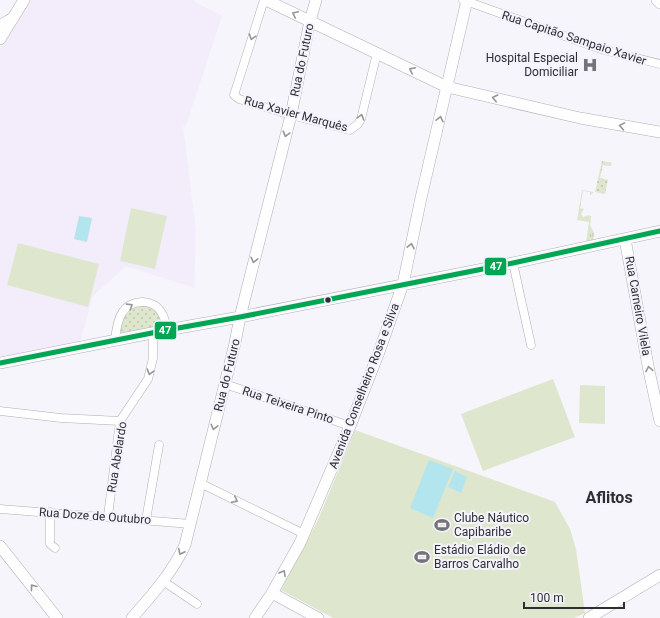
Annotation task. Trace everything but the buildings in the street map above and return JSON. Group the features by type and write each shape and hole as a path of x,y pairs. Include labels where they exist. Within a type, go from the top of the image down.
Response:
{"street":[{"path":"0,38 24,0"},
{"path":"265,0 447,87 580,118 660,132"},
{"name":"Rua Xavier Marquês","path":"265,0 234,95 239,99 291,115 350,130 355,128 361,119 377,53"},
{"name":"Rua do Futuro","path":"132,618 163,581 181,554 185,545 291,115 310,21 316,0"},
{"path":"657,0 660,3"},
{"name":"Rua Capitão Sampaio Xavier","path":"465,1 604,50 660,64"},
{"name":"Avenida Conselheiro Rosa e Silva","path":"255,618 272,593 304,534 350,426 379,352 403,284 465,1"},
{"path":"0,23 12,17"},
{"path":"0,363 513,263 660,232"},
{"name":"Rua Carneiro Vilela","path":"625,239 649,371 660,421"},
{"path":"513,263 531,345"},
{"path":"115,340 123,310 135,303 148,302 157,307 164,316 168,330"},
{"name":"Rua Abelardo","path":"108,516 120,421 148,379 154,358 153,333"},
{"name":"Rua Teixeira Pinto","path":"225,384 350,426"},
{"path":"0,411 61,418 120,421"},
{"path":"146,520 159,444"},
{"path":"200,483 304,534"},
{"name":"Rua Doze de Outubro","path":"0,509 108,516 191,524"},
{"path":"50,512 50,544 55,548"},
{"path":"0,546 57,618"},
{"path":"589,618 660,575"},
{"path":"163,581 197,604"},
{"path":"272,593 318,618"}],"shaded area":[{"path":"30,0 194,0 222,16 186,126 183,126 196,231 194,288 126,266 93,296 80,342 0,358 0,48"}],"green space":[{"path":"602,161 612,163 611,166 603,165 600,178 608,180 605,194 595,192"},
{"path":"582,190 594,192 590,195 590,192 583,191 580,208 584,209 581,214 583,217 589,215 591,217 590,225 594,233 593,242 586,242 589,222 577,220"},
{"path":"131,208 167,216 155,269 120,261"},
{"path":"18,243 99,264 88,307 7,285"},
{"path":"141,304 156,311 163,327 121,336 121,328 124,319 128,313"},
{"path":"553,379 575,437 483,471 461,414"},
{"path":"580,385 605,386 605,424 579,423"},
{"name":"Clube Náutico Capibaribe","path":"355,430 555,502 570,529 576,549 585,613 574,618 333,618 281,590 318,520"}],"water":[{"path":"79,216 92,218 87,242 74,239"},
{"path":"429,460 453,469 433,518 410,508"},
{"path":"455,471 467,477 461,493 448,487"}],"transit line":[{"name":"47","path":"0,363 513,263 660,231"}],"place":[{"name":"Hospital Especial Domiciliar","path":"590,65"},
{"name":"Clube Náutico Capibaribe","path":"442,525"},
{"name":"Estádio Eládio de Barros Carvalho","path":"422,557"}],"district":[{"name":"Aflitos","path":"609,497"}]}
